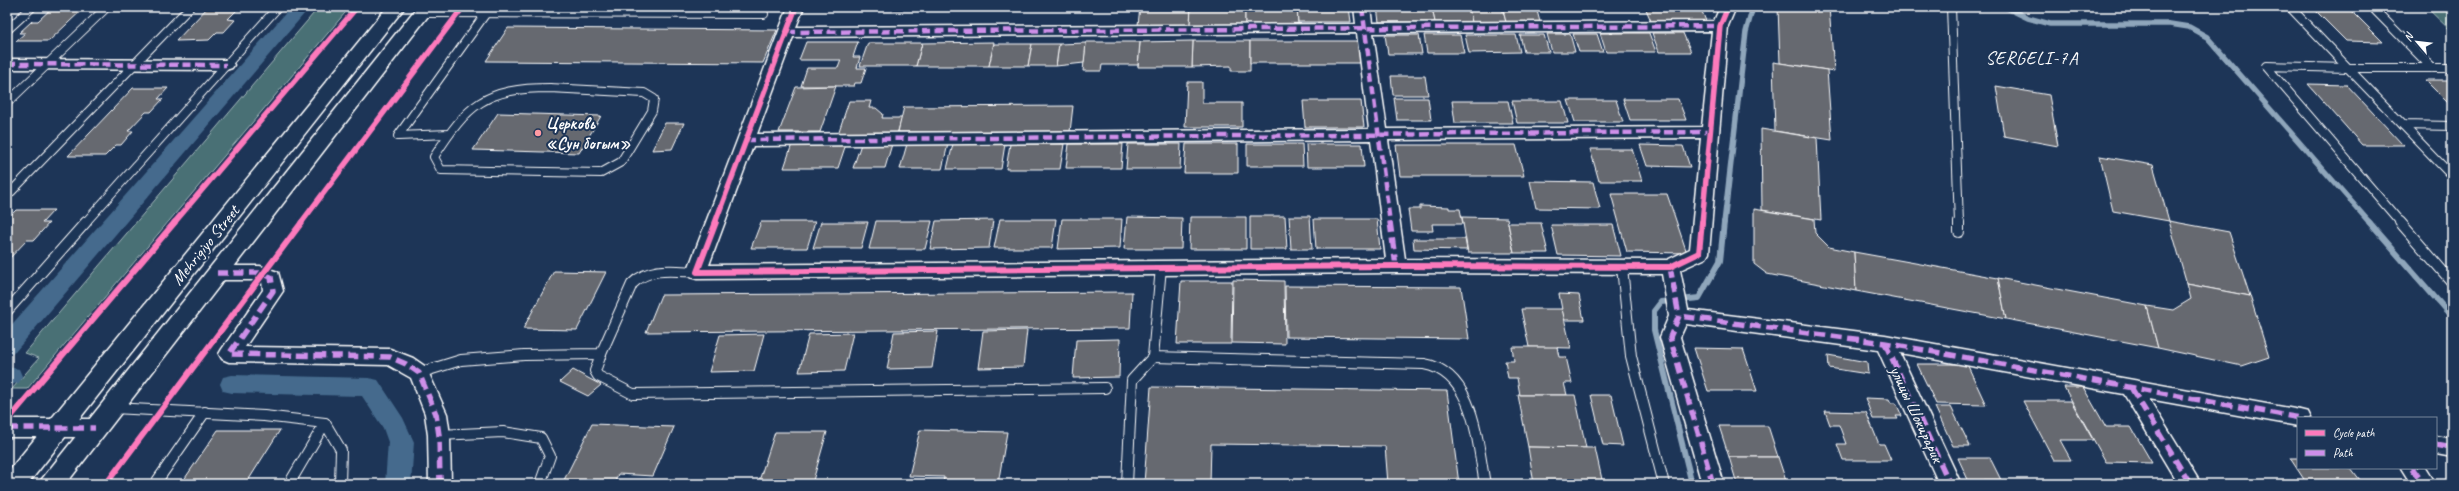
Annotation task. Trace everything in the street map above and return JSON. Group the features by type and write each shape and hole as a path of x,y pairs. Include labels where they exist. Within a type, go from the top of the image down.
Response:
{"main road":[{"name":"Mehrigiyo Street","path":"14,484 396,7"},
{"name":"Mehrigiyo Street","path":"51,484 424,10"}],"street":[{"path":"796,7 697,272 1161,267 1670,267 1698,253 1720,26 1728,7"},
{"path":"1362,7 1396,266"},
{"path":"787,32 1720,26"},
{"path":"7,64 226,65"},
{"path":"746,140 1379,133 1709,132"},
{"path":"1670,267 1679,313 1670,337 1713,484"},
{"path":"217,273 260,273 271,277 273,291 229,354 390,357 406,364 419,373 436,414 439,435 440,484"},
{"path":"1679,313 1885,343 2132,389 2297,417"},
{"name":"улицы Шокирарик","path":"1885,343 1950,484"},
{"path":"2132,389 2190,484"},
{"path":"7,428 95,428"},
{"path":"2437,445 2452,448"},
{"path":"2413,469 2424,484"}],"lane":[{"path":"7,30 32,7"},
{"path":"7,103 107,7"},
{"path":"7,196 190,7"},
{"path":"7,311 278,7"},
{"path":"1951,7 1959,232"},
{"path":"2290,7 2452,176"},
{"path":"2372,7 2432,68"},
{"path":"424,10 486,13 764,14"},
{"path":"449,134 434,157 441,170 600,173 621,162 652,111 654,99 644,94 534,88 502,92 466,113 449,134 398,136 486,13"},
{"path":"2452,68 2266,66 2452,282"},
{"path":"2403,125 2452,126"},
{"path":"1127,484 1132,380 1153,357 1161,267"},
{"path":"1622,267 1631,356 1664,484"},
{"path":"697,272 647,272 638,277 632,284 601,354 595,371 598,376 633,394 1105,388"},
{"path":"419,373 461,360 524,355 601,354"},
{"path":"1153,357 1424,364 1441,369 1452,378 1468,402 1485,484"},
{"path":"110,408 205,412 325,422"},
{"path":"155,484 205,412"},
{"path":"289,484 325,422"},
{"path":"325,422 341,450 340,484"},
{"path":"439,435 504,432 541,438 550,456 540,484"}],"green space":[{"path":"319,7 350,7 27,389 12,389 39,358 25,353"},
{"path":"558,7 708,7 707,9 557,9"},
{"path":"2426,7 2452,7 2452,32"}],"building":[{"path":"53,7 85,7 49,41 16,41 25,33 19,33 32,21 38,21"},
{"path":"208,7 240,7 228,19 235,20 224,32 217,32 209,40 176,41"},
{"path":"874,7 903,7 902,10 873,10"},
{"path":"903,7 931,7 930,10 902,10"},
{"path":"1140,7 1191,7 1190,25 1138,25"},
{"path":"1191,7 1245,7 1245,25 1190,25"},
{"path":"1245,7 1297,7 1298,24 1245,25"},
{"path":"1297,7 1349,7 1351,22 1298,22"},
{"path":"1377,7 1432,7 1435,22 1379,22"},
{"path":"1432,7 1469,7 1472,22 1435,22"},
{"path":"1469,7 1502,7 1506,22 1472,22"},
{"path":"1502,7 1536,7 1540,22 1506,22"},
{"path":"1645,7 1700,7 1706,21 1651,21"},
{"path":"1778,7 1829,7 1834,71 1780,63"},
{"path":"2312,7 2348,7 2383,42 2346,41"},
{"path":"508,28 777,30 763,63 486,61"},
{"path":"1600,33 1649,33 1656,52 1606,52"},
{"path":"1652,33 1683,33 1691,52 1659,52"},
{"path":"1547,34 1570,34 1575,52 1552,52"},
{"path":"1573,34 1597,34 1603,52 1579,52"},
{"path":"1385,35 1419,35 1422,54 1388,54"},
{"path":"1424,35 1460,35 1464,53 1427,53"},
{"path":"1465,35 1516,35 1520,52 1469,53"},
{"path":"1520,35 1544,35 1549,52 1524,52"},
{"path":"1193,41 1250,41 1250,71 1231,71 1231,66 1192,67"},
{"path":"1193,41 1192,67 1138,67 1140,42"},
{"path":"1250,41 1358,41 1360,63 1250,63"},
{"path":"806,42 858,42 853,57 860,57 857,68 866,68 861,83 855,83 854,86 801,86 807,68 838,68 841,60 799,60"},
{"path":"994,42 989,66 916,66 922,43"},
{"path":"1086,42 1140,42 1138,65 1102,65 1101,71 1083,71"},
{"path":"868,43 922,43 916,66 860,66"},
{"path":"1086,43 1084,63 1056,66 1059,44"},
{"path":"994,44 1032,44 1028,66 989,66"},
{"path":"1032,44 1059,44 1056,66 1028,66"},
{"path":"1773,62 1827,70 1832,140 1775,131"},
{"path":"1391,76 1425,76 1428,95 1393,95"},
{"path":"2425,80 2452,80 2452,104 2449,104"},
{"path":"1187,82 1202,82 1202,103 1242,103 1242,127 1185,127"},
{"path":"2308,84 2347,85 2403,145 2362,145"},
{"path":"836,86 820,132 779,132 796,87"},
{"path":"1996,86 2049,95 2058,146 2004,136"},
{"path":"133,88 168,88 158,99 163,99 151,112 146,112 128,131 133,131 121,145 116,145 105,156 68,156"},
{"path":"1394,98 1428,98 1431,120 1397,120"},
{"path":"1623,99 1678,99 1686,120 1630,120"},
{"path":"1568,100 1616,100 1623,122 1575,122"},
{"path":"849,101 871,101 869,108 876,108 883,114 882,118 902,118 897,134 838,134"},
{"path":"1303,101 1361,101 1364,127 1305,127"},
{"path":"1452,101 1508,101 1513,123 1455,123"},
{"path":"1512,101 1562,101 1568,123 1517,123"},
{"path":"1073,106 1070,132 898,132 904,107"},
{"name":"Церковь «Сун богым»","path":"498,113 601,116 579,153 473,150"},
{"path":"665,123 684,123 672,149 652,150"},
{"path":"1761,129 1817,138 1821,220 1762,210"},
{"path":"792,144 846,144 838,168 784,168"},
{"path":"861,144 892,144 885,168 853,168"},
{"path":"907,144 948,144 942,169 900,169"},
{"path":"953,144 1005,144 1001,169 947,169"},
{"path":"1010,144 1064,144 1060,169 1006,169"},
{"path":"1069,144 1123,144 1121,168 1066,168"},
{"path":"1128,144 1181,144 1180,169 1126,169"},
{"path":"1186,144 1238,144 1238,173 1184,173"},
{"path":"1247,144 1302,144 1303,166 1247,166"},
{"path":"1306,144 1362,144 1364,167 1307,167"},
{"path":"1396,145 1516,145 1524,176 1400,176"},
{"path":"1640,145 1683,146 1690,167 1647,166"},
{"path":"1590,149 1632,149 1642,181 1599,181"},
{"path":"2100,156 2153,165 2169,221 2113,211"},
{"path":"1530,181 1593,182 1600,209 1536,208"},
{"path":"1611,194 1667,194 1687,253 1627,252"},
{"path":"1420,206 1460,209 1463,224 1432,224 1433,231 1411,231 1408,209 1420,209"},
{"path":"1754,209 1814,219 1815,233 1829,247 1854,252 1856,291 1767,274 1754,264"},
{"path":"16,210 54,210 42,223 49,223 34,240 27,240 7,261 7,219"},
{"path":"1250,216 1285,216 1287,249 1250,249"},
{"path":"1289,216 1310,216 1312,249 1291,249"},
{"path":"1127,217 1182,218 1181,249 1124,249"},
{"path":"1190,217 1246,217 1246,249 1189,249"},
{"path":"1462,217 1507,218 1514,253 1468,253"},
{"path":"1000,219 1056,219 1052,248 994,248"},
{"path":"1062,219 1122,219 1120,248 1058,249"},
{"path":"1314,219 1377,219 1380,249 1316,249"},
{"path":"993,220 989,248 930,249 936,221"},
{"path":"876,221 932,221 925,249 869,249"},
{"path":"2169,221 2229,232 2250,296 2187,284"},
{"path":"761,222 815,222 807,248 751,248"},
{"path":"821,222 868,222 861,248 813,248"},
{"path":"1508,223 1541,223 1548,253 1514,253"},
{"path":"1551,225 1613,225 1621,256 1558,255"},
{"path":"1413,239 1465,239 1467,250 1414,249"},
{"path":"1854,252 1998,278 2006,319 1856,291"},
{"path":"554,271 606,272 577,330 523,329"},
{"path":"1998,278 2147,306 2158,348 2006,319"},
{"path":"1233,280 1284,281 1285,344 1232,343"},
{"path":"1181,281 1232,281 1231,344 1177,344"},
{"path":"2187,284 2250,296 2269,357 2242,366 2158,348 2147,306 2173,310 2191,299"},
{"path":"1285,286 1461,287 1469,339 1286,337"},
{"path":"1132,292 1130,328 646,332 661,295"},
{"path":"1559,294 1579,295 1584,320 1564,320"},
{"path":"1521,309 1562,309 1571,348 1529,347"},
{"path":"1027,330 1023,367 978,368 983,331"},
{"path":"938,331 932,368 887,369 894,332"},
{"path":"853,333 844,371 799,372 809,334"},
{"path":"764,334 754,371 709,372 720,335"},
{"path":"1120,339 1119,377 1073,378 1076,340"},
{"path":"1512,347 1557,347 1559,357 1566,357 1572,383 1564,383 1567,395 1520,395 1517,378 1508,378 1505,361 1514,361"},
{"path":"1694,348 1743,349 1757,391 1708,391"},
{"path":"1828,355 1867,362 1868,374 1829,368"},
{"path":"1917,364 1967,364 1986,405 1936,404"},
{"path":"573,370 601,385 588,396 560,382"},
{"path":"1151,387 1447,391 1459,484 1388,484 1385,446 1211,444 1210,484 1144,484"},
{"path":"2064,387 2083,387 2106,427 2131,427 2152,463 2106,462"},
{"path":"1518,395 1575,395 1586,448 1528,447"},
{"path":"1591,395 1611,395 1623,446 1603,445"},
{"path":"1865,398 1889,399 1891,403 1896,403 1902,416 1896,416 1898,419 1873,419"},
{"path":"2023,401 2071,401 2093,440 2060,440 2071,460 2054,460"},
{"path":"1935,407 1951,407 1970,446 1953,446"},
{"path":"1825,411 1866,412 1879,444 1884,444 1891,460 1843,460 1837,444 1846,444 1839,425 1830,425"},
{"path":"592,424 674,427 653,476 618,474 614,484 562,484"},
{"path":"1719,426 1768,426 1778,457 1729,457"},
{"path":"218,430 280,430 246,484 181,484"},
{"path":"920,430 1007,432 998,484 943,484 944,477 909,476"},
{"path":"775,432 827,432 812,484 758,484"},
{"path":"1528,447 1595,448 1603,484 1534,484"},
{"path":"1729,457 1778,457 1787,484 1737,484"},
{"path":"1958,458 1990,458 2001,480 1984,480 1986,484 1970,484"},
{"path":"2290,458 2297,458 2297,469"},
{"path":"2297,469 2352,469 2363,484 2307,484"}],"waterway":[{"path":"7,346 301,7"},
{"path":"1724,223 1746,32 1753,7"},
{"path":"2005,7 2028,18 2050,24 2170,24 2189,27 2207,37 2370,223"},
{"path":"1692,484 1654,330 1654,311 1661,302 1699,298 1720,261 1724,222"},
{"path":"2369,222 2452,317"},
{"path":"232,384 369,387 394,425 401,442 398,484"}],"marked path":[{"path":"1362,7 1396,266"},
{"path":"787,32 1720,26"},
{"path":"7,64 226,65"},
{"path":"746,140 1709,132"},
{"path":"1670,267 1679,316"},
{"path":"217,273 260,273 271,277 273,291 229,354 390,357 406,364 419,373 436,414 439,435 440,484"},
{"path":"1713,484 1670,337 1679,316 1885,343 2297,417"},
{"path":"1885,343 1950,484"},
{"path":"2132,389 2190,484"},
{"path":"7,428 95,428"},
{"path":"2437,445 2452,448"},
{"path":"2413,469 2424,484"}],"cycle path":[{"path":"7,421 357,7"},
{"path":"106,484 463,7"},
{"path":"796,7 697,272 1396,266 1670,267 1699,253 1720,26 1728,7"}],"place":[{"name":"Церковь «Сун богым»","path":"538,133"}],"district":[{"name":"SERGELI-7A","path":"2032,58"}]}
